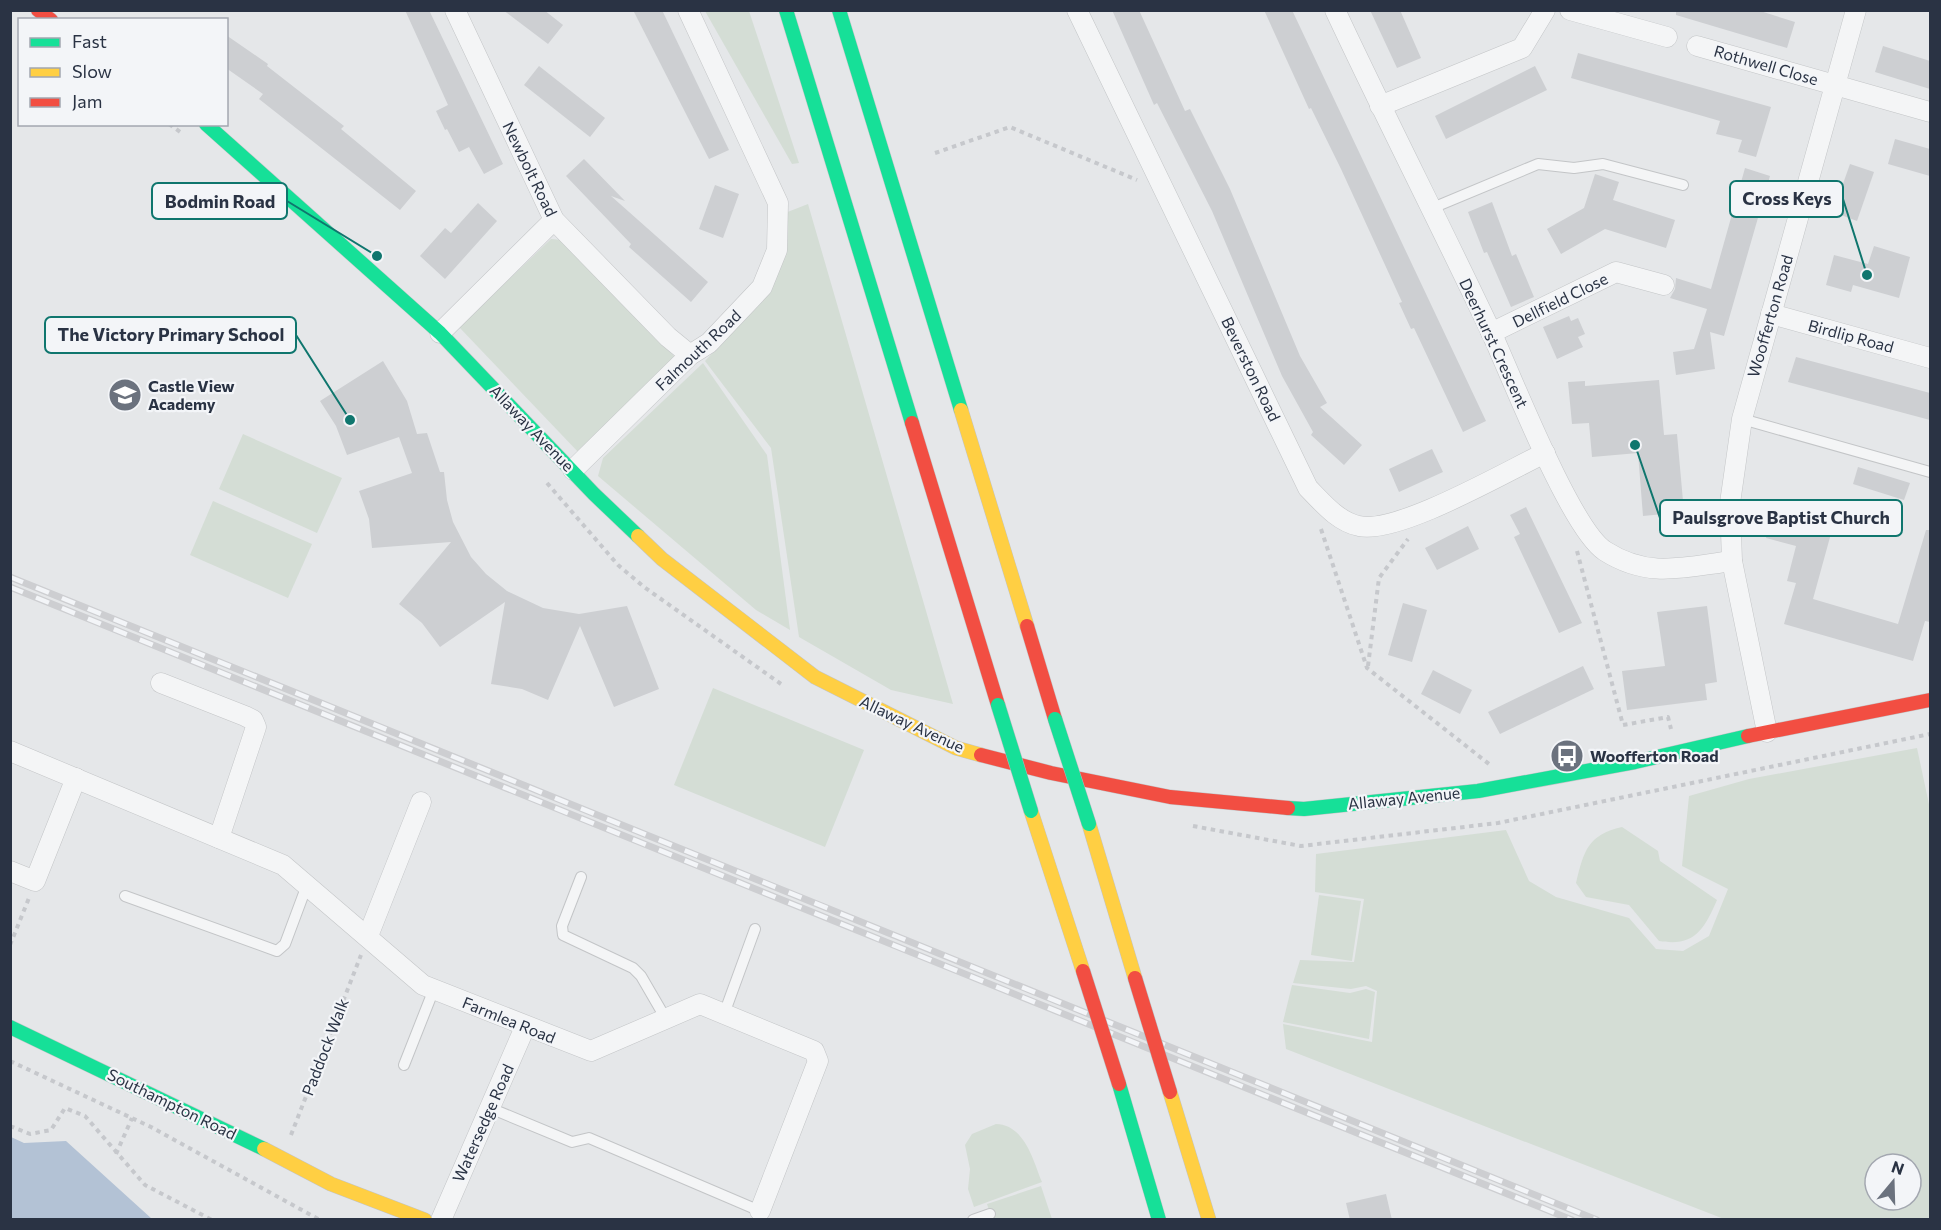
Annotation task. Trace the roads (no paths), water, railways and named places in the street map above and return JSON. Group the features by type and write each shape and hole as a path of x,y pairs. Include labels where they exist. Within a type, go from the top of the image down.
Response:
{"main road":[{"path":"786,10 998,705 1119,1084 1159,1220"},
{"path":"839,10 1209,1220"},
{"name":"Allaway Avenue","path":"208,126 440,333 662,559 815,677 956,748 1051,773 1170,797 1304,809 1514,784 1930,700"},
{"name":"Southampton Road","path":"10,1027 206,1119 331,1184 425,1220"},
{"name":"Southampton Road","path":"331,1184 362,1212"}],"street":[{"name":"Newbolt Road","path":"455,10 554,220 668,337 690,355"},
{"name":"Falmouth Road","path":"573,470 690,355 709,343 762,286 777,250 778,202 688,10"},
{"name":"Beverston Road","path":"1077,10 1308,488 1331,511 1359,527 1396,523 1430,510 1545,453"},
{"name":"Deerhurst Crescent","path":"1335,10 1491,333 1545,453 1585,531 1603,550 1628,564 1654,570 1732,561"},
{"path":"1380,106 1522,48 1545,10"},
{"path":"1570,10 1667,37"},
{"name":"Woofferton Road","path":"1767,732 1732,561 1730,503 1742,419 1856,10"},
{"name":"Rothwell Close","path":"1697,46 1930,112"},
{"path":"440,333 554,220"},
{"name":"Dellfield Close","path":"1491,333 1616,272 1664,285"},
{"name":"Birdlip Road","path":"1771,314 1930,357"},
{"path":"161,683 245,716 256,727 219,838"},
{"name":"Farmlea Road","path":"10,751 283,865 423,985 525,1028 591,1052 700,1004 814,1051 818,1061 760,1211"},
{"path":"10,871 35,881 76,778"},
{"path":"368,936 421,802"},
{"name":"Watersedge Road","path":"441,1220 525,1028"}],"lane":[{"path":"1430,209 1538,164 1574,168 1603,164 1683,185"},
{"path":"1742,419 1930,472"},
{"path":"581,877 562,926 563,935 633,968 641,976 666,1018"},
{"path":"125,896 277,951 283,948 307,885"},
{"path":"724,1014 755,929"},
{"path":"404,1065 434,989"},
{"path":"490,1108 572,1142 590,1138 760,1211"},
{"path":"973,1220 990,1214"}],"water":[{"path":"11,1137 24,1143 66,1141 152,1219 11,1219"}],"railway":[{"path":"10,577 1597,1220"},
{"path":"10,587 1572,1220"}],"place":[{"name":"Bodmin Road","path":"377,256"},
{"name":"Cross Keys","path":"1867,275"},
{"name":"Castle View Academy","path":"125,395"},
{"name":"The Victory Primary School","path":"350,420"},
{"name":"Paulsgrove Baptist Church","path":"1635,445"},
{"name":"Woofferton Road","path":"1567,756"}]}
